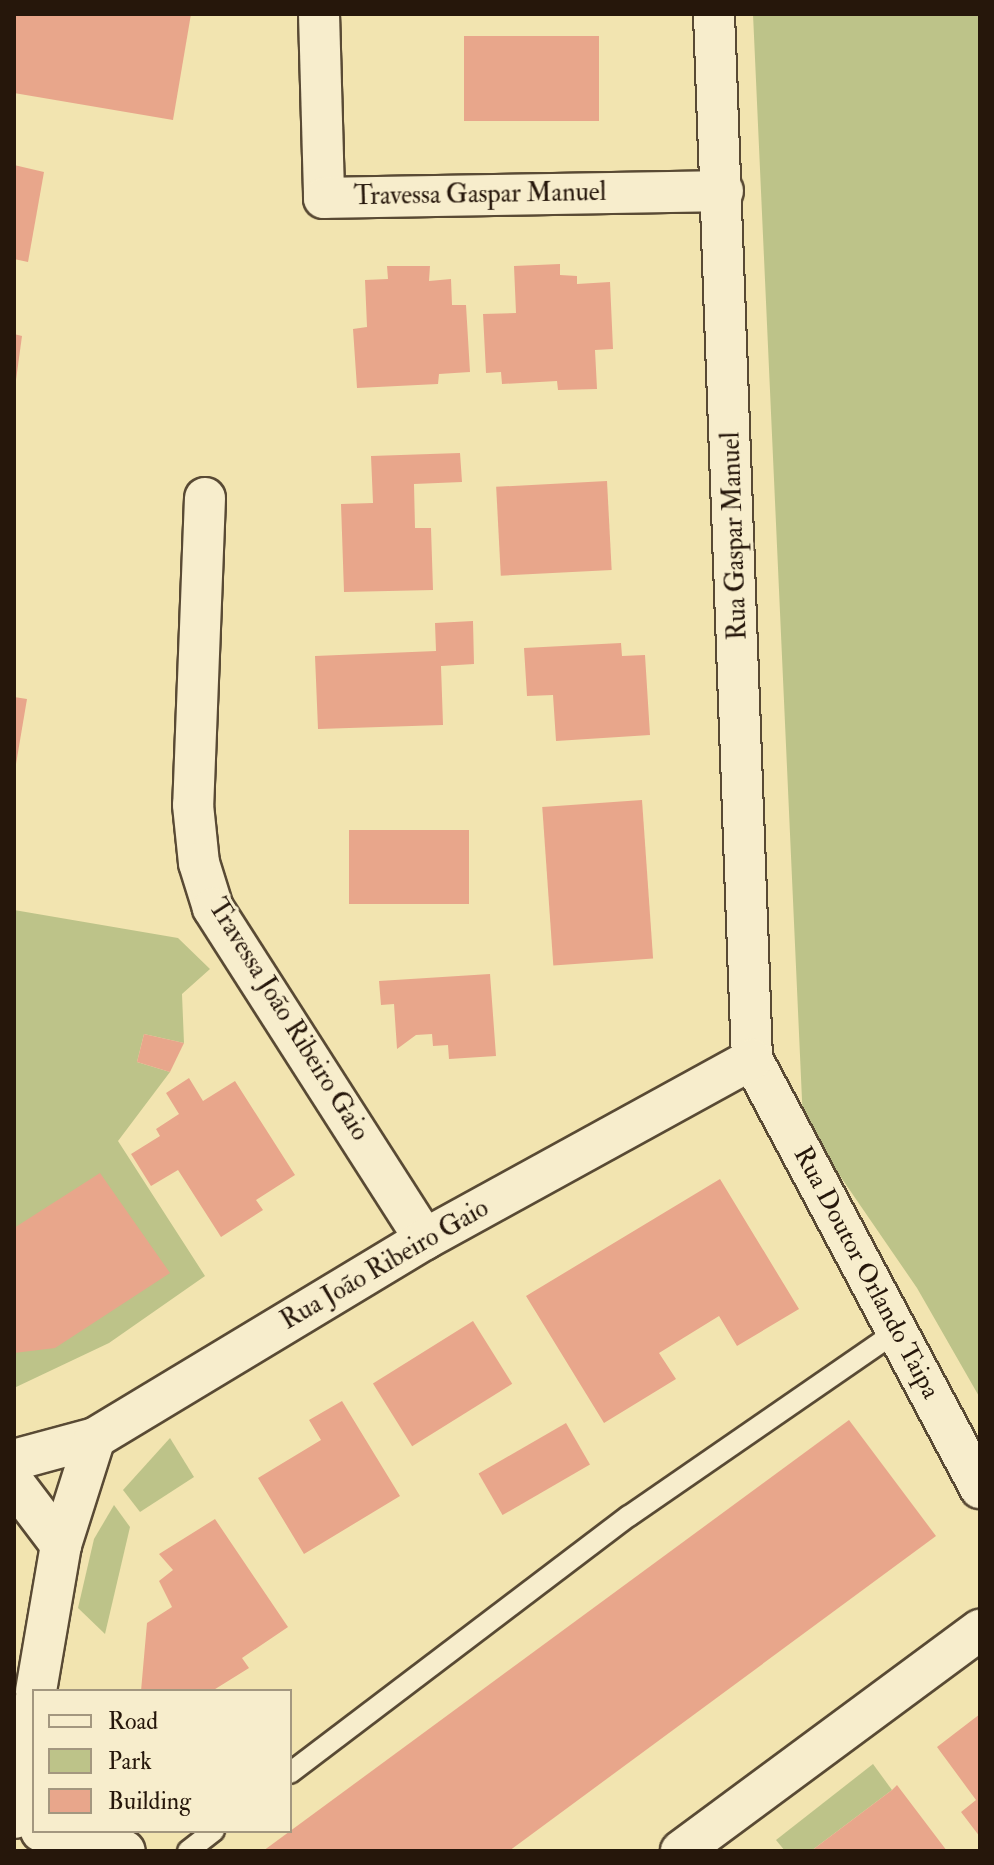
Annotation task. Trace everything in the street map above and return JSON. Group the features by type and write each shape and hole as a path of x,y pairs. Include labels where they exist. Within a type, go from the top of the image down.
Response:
{"street":[{"name":"Travessa Gaspar Manuel","path":"319,14 324,198 723,191"},
{"name":"Rua Gaspar Manuel","path":"714,14 723,191 752,1059"},
{"name":"Travessa João Ribeiro Gaio","path":"205,498 193,805 199,863 213,908 425,1239"},
{"name":"Rua João Ribeiro Gaio","path":"14,1460 95,1438 425,1239 752,1059"},
{"name":"Rua Doutor Orlando Taipa","path":"752,1059 980,1488"},
{"path":"36,1689 61,1545 95,1438"},
{"path":"14,1483 61,1545"},
{"path":"681,1851 980,1630"},
{"path":"14,1818 32,1715"},
{"path":"49,1833 125,1851"}],"lane":[{"path":"292,1771 629,1516 897,1331"},
{"path":"188,1851 211,1833"}],"green space":[{"path":"753,14 980,14 980,1398 917,1288 803,1122"},
{"path":"14,910 178,938 210,969 182,994 184,1043 144,1034 137,1062 170,1072 118,1141 205,1276 109,1343 14,1388"},
{"path":"170,1438 194,1477 140,1512 123,1490"},
{"path":"114,1505 130,1527 105,1634 78,1608 94,1539"},
{"path":"873,1764 892,1790 811,1851 785,1851 776,1840"}],"building":[{"path":"14,14 191,14 173,120 14,93"},
{"path":"464,36 599,36 599,121 464,121"},
{"path":"14,165 44,172 28,262 14,259"},
{"path":"560,264 560,275 577,276 577,284 610,282 613,349 595,350 597,389 558,390 557,381 502,384 501,372 486,373 483,314 516,313 514,266"},
{"path":"387,266 430,266 429,281 451,279 452,305 466,305 470,372 439,374 438,384 357,388 353,329 367,327 365,280 388,279"},
{"path":"14,334 22,336 16,380 14,379"},
{"path":"460,453 462,482 414,484 415,528 431,528 433,590 344,592 341,504 373,503 371,456"},
{"path":"607,481 612,570 501,576 496,487"},
{"path":"473,621 474,664 441,666 443,725 318,729 315,656 436,651 435,623"},
{"path":"621,643 622,656 645,655 650,735 556,741 553,695 527,696 524,648"},
{"path":"14,697 27,699 16,764 14,764"},
{"path":"642,800 653,959 553,966 542,807"},
{"path":"349,830 469,830 469,904 349,904"},
{"path":"490,974 496,1056 449,1059 448,1045 433,1046 432,1034 416,1035 397,1049 394,1004 381,1005 379,981"},
{"path":"144,1034 184,1043 170,1072 137,1062"},
{"path":"189,1078 203,1101 235,1081 295,1175 256,1200 263,1210 221,1237 178,1170 151,1186 131,1154 160,1136 156,1129 179,1114 166,1093"},
{"path":"100,1173 170,1273 55,1348 14,1353 14,1228"},
{"path":"720,1179 799,1309 737,1346 719,1316 659,1353 676,1379 604,1423 526,1296"},
{"path":"473,1321 512,1384 412,1446 373,1384"},
{"path":"342,1401 400,1496 304,1554 258,1478 321,1440 309,1420"},
{"path":"849,1420 936,1536 509,1851 263,1851 292,1833 292,1830"},
{"path":"566,1423 590,1465 503,1515 479,1474"},
{"path":"215,1519 288,1627 242,1658 249,1668 215,1689 141,1689 147,1623 172,1607 159,1581 173,1570 159,1554"},
{"path":"980,1714 980,1837 961,1812 976,1800 937,1747"},
{"path":"897,1785 947,1851 811,1851 892,1790"}]}
